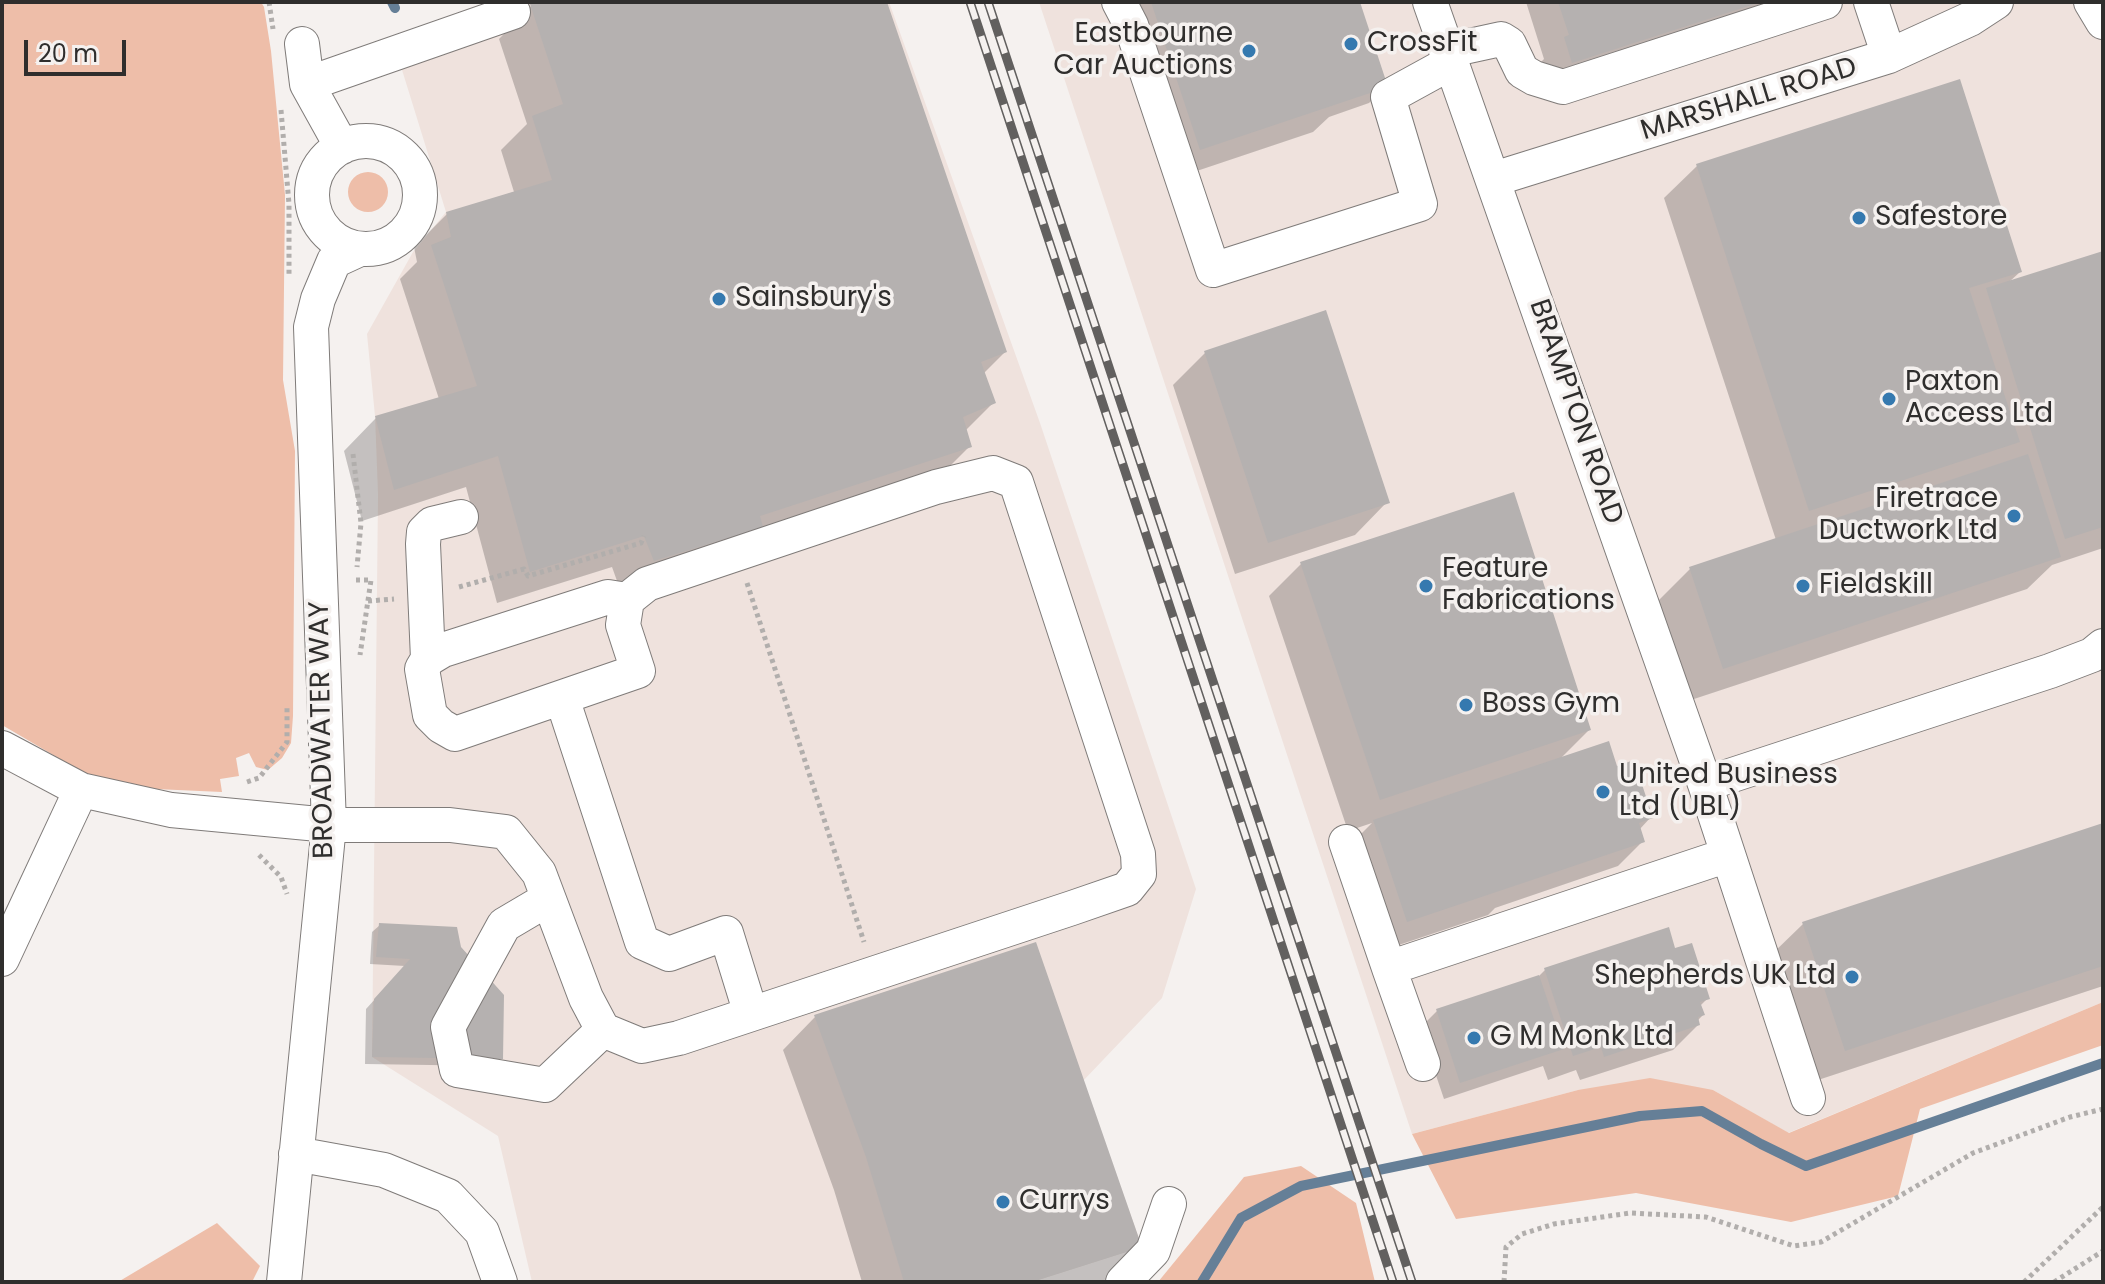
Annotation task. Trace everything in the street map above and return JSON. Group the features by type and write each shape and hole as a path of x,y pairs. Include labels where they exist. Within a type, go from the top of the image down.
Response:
{"street":[{"path":"1119,2 1131,25 1213,270 1420,204 1388,97 1448,57 1501,39 1509,44 1522,71 1563,87 1825,2"},
{"name":"BRAMPTON ROAD","path":"1430,2 1705,784 1808,1098"},
{"path":"1871,2 1889,56"},
{"name":"MARSHALL ROAD","path":"1494,179 1889,56 1970,19 1996,2"},
{"path":"2091,2 2103,22"},
{"path":"307,84 513,12"},
{"path":"288,37 307,84 342,147 327,157 317,171 312,188 318,221 329,235 344,245 360,249"},
{"name":"BROADWATER WAY","path":"283,1281 329,825 311,327 318,299 334,261 360,249 377,248 393,242 406,232 420,202 414,169 404,156 374,142 357,142 342,147"},
{"path":"2,748 81,790 171,810 329,825 450,825 506,832 539,873 586,998 603,1030 642,1046 998,934 1127,889 1139,874 1138,854 1016,482 993,473 936,487 647,584 627,600 623,625 638,671 455,734 430,715 422,669 428,659 443,650 608,597 627,600"},
{"path":"428,659 424,532 432,524 461,517"},
{"path":"1705,784 2050,671 2092,655 2103,646"},
{"path":"562,698 642,942 669,954 726,933 751,1014"},
{"path":"2,959 81,790"},
{"path":"1346,842 1423,1064"},
{"path":"1389,968 1728,855"},
{"path":"548,899 504,925 448,1027 457,1070 545,1085 603,1030"},
{"path":"296,1154 384,1170 448,1196 482,1232 500,1282"},
{"path":"1123,1282 1153,1251 1169,1204"}],"path":[{"path":"269,2 288,37"},
{"path":"368,601 425,597 524,569 528,576 641,543 644,536"},
{"path":"737,553 874,973"},
{"path":"356,580 371,580 360,653"},
{"path":"1504,1282 1506,1247 1522,1234 1554,1224 1630,1213 1706,1217 1794,1246 1821,1242 1973,1153 2070,1117 2103,1109"},
{"path":"2024,1282 2103,1207"},
{"path":"2054,1282 2103,1251"}],"shaded area":[{"path":"2,2 261,2 264,7 285,195 283,380 295,451 293,716 291,743 282,758 268,770 256,767 249,753 236,758 239,776 220,779 222,792 133,788 84,773 2,725"},
{"path":"537,2 889,2 1040,423 1196,889 1162,998 1083,1081 1142,1247 1032,1282 532,1282 498,1136 372,1057 378,495 367,334 413,252 446,212 394,44"},
{"path":"1039,2 2103,2 2103,1002 1788,1133 1713,1090 1578,1090 1412,1134"},
{"path":"368,172 382,178 388,192 382,206 368,212 354,206 348,192 354,178"},
{"path":"2103,1002 2103,1045 1920,1109 1898,1196 1791,1222 1636,1193 1456,1219 1412,1134 1578,1090 1650,1078 1713,1090 1789,1133"},
{"path":"1301,1166 1356,1203 1375,1282 1158,1282 1244,1177"},
{"path":"217,1223 260,1266 252,1282 118,1282"}],"building":[{"name":"Sainsbury's","path":"887,2 1007,352 981,362 996,403 963,417 972,447 760,516 763,527 654,561 644,536 530,572 498,456 394,490 375,416 477,386 431,245 451,237 446,212 552,180 532,116 563,104 530,4"},
{"name":"Eastbourne Car Auctions","path":"1151,2 1360,2 1388,87 1200,150"},
{"path":"1558,2 1758,3 1572,63 1564,37 1569,35"},
{"name":"Safestore","path":"1960,79 2022,272 1969,288 2020,442 1809,511 1696,164"},
{"path":"2103,251 2103,527 2065,539 1986,288"},
{"path":"1326,310 1390,503 1268,543 1204,351"},
{"path":"2028,454 2061,557 1723,669 1689,567"},
{"path":"1514,492 1591,730 1380,800 1300,562"},
{"path":"1609,741 1617,766 1634,760 1653,818 1639,823 1645,842 1407,922 1373,820"},
{"path":"2103,823 2103,966 1845,1051 1802,922"},
{"path":"379,923 457,927 461,947 504,995 503,1059 372,1057 374,999 410,959 376,957"},
{"path":"1669,927 1675,948 1692,943 1710,999 1700,1002 1705,1015 1698,1017 1700,1025 1604,1057 1601,1047 1573,1056 1544,968"},
{"path":"1036,942 1142,1247 1032,1282 904,1282 866,1157 814,1015"},
{"path":"1539,975 1564,1049 1460,1083 1436,1009"}],"waterway":[{"path":"392,2 395,8"},
{"path":"1202,1282 1241,1218 1301,1186 1640,1116 1702,1111 1806,1166 2103,1063"}],"railway":[{"path":"970,2 1393,1282"},
{"path":"988,2 1412,1282"}],"place":[{"name":"CrossFit","path":"1351,44"},
{"name":"Eastbourne Car Auctions","path":"1249,51"},
{"name":"Safestore","path":"1859,218"},
{"name":"Sainsbury's","path":"719,299"},
{"name":"Paxton Access Ltd","path":"1889,399"},
{"name":"Firetrace Ductwork Ltd","path":"2014,516"},
{"name":"Feature Fabrications","path":"1426,586"},
{"name":"Fieldskill","path":"1803,586"},
{"name":"Boss Gym","path":"1466,705"},
{"name":"United Business Ltd (UBL)","path":"1603,792"},
{"name":"Shepherds UK Ltd","path":"1852,977"},
{"name":"G M Monk Ltd","path":"1474,1038"},
{"name":"Currys","path":"1003,1202"}]}
